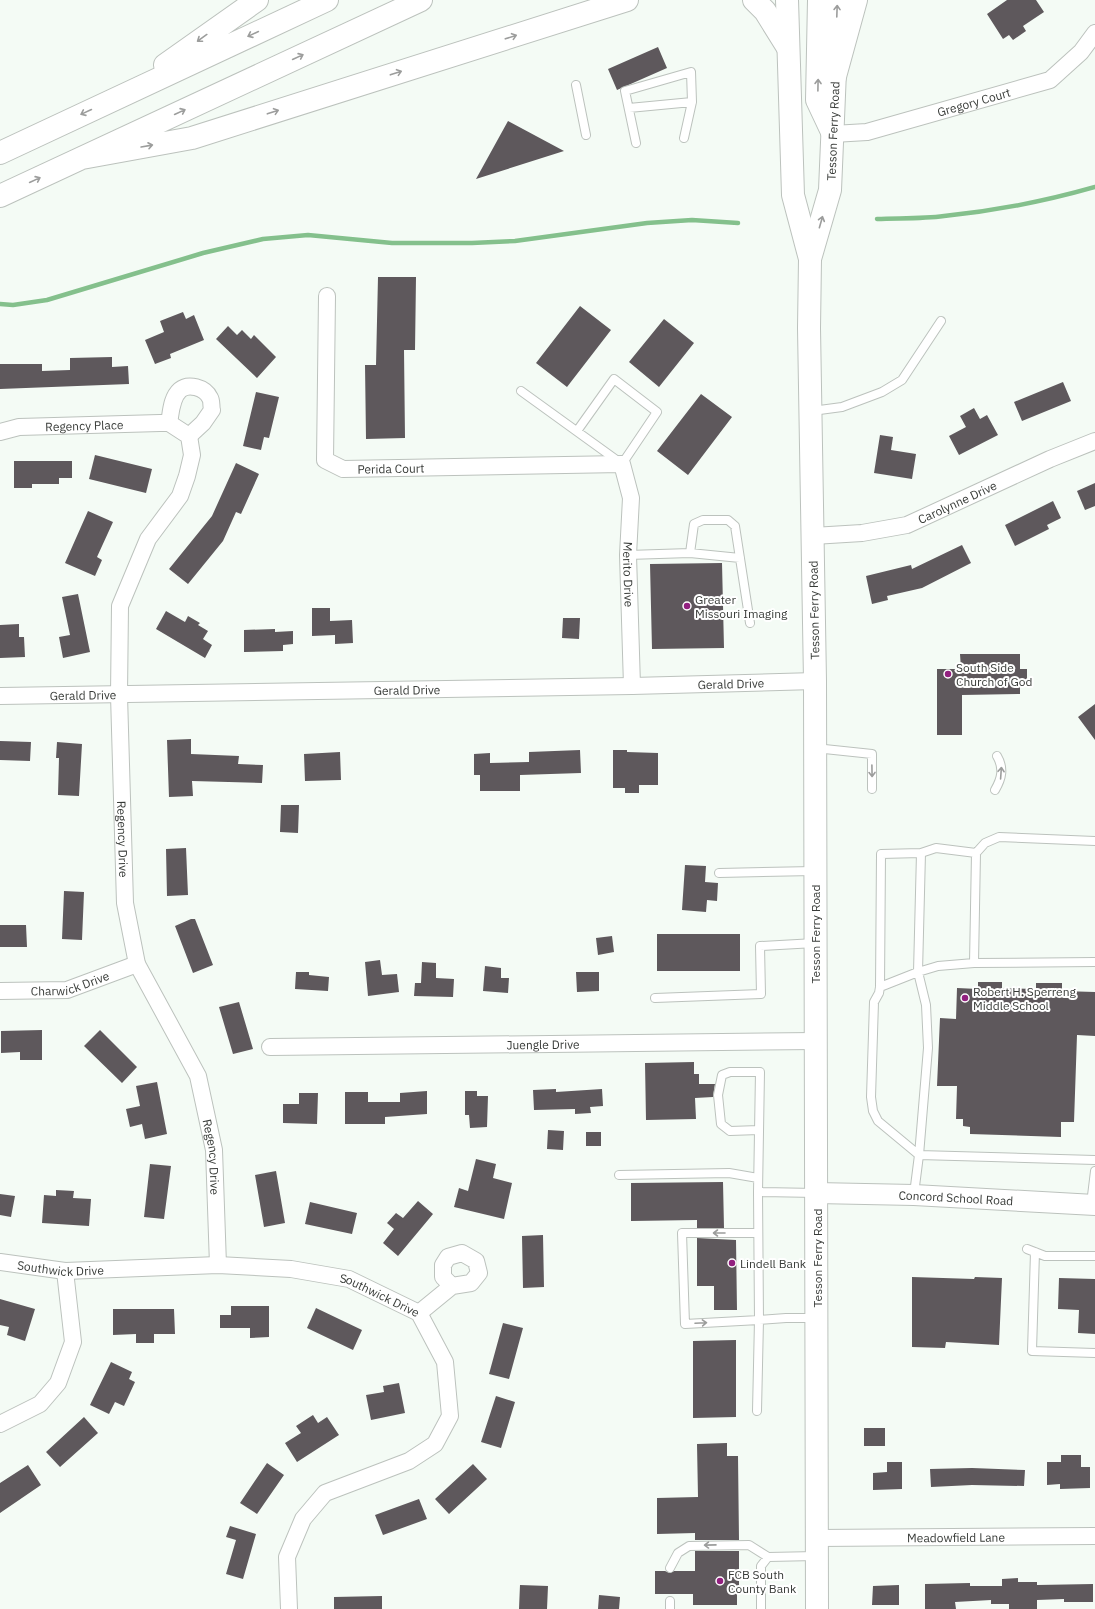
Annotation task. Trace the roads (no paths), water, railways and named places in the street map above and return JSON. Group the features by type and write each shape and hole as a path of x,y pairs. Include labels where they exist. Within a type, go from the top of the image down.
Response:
{"main road":[{"path":"122,96 257,0"},
{"path":"0,153 327,0"},
{"path":"0,196 421,0"},
{"path":"82,158 192,138 627,0"},
{"path":"754,0 765,11 788,48"},
{"name":"Tesson Ferry Road","path":"787,0 793,195 810,259"},
{"path":"819,0 817,100 833,134"},
{"name":"Tesson Ferry Road","path":"817,1609 815,681 809,328 810,259 830,190 838,0"},
{"path":"834,80 856,0"}],"street":[{"name":"Gregory Court","path":"833,134 867,132 1050,80 1081,52 1095,33"},
{"name":"Perida Court","path":"327,296 325,460 343,469 622,464"},
{"path":"191,386 202,389 210,397 212,410 203,423 189,436 169,423 173,401 180,390 191,386"},
{"name":"Regency Place","path":"0,432 19,426 169,423"},
{"name":"Regency Drive","path":"189,436 192,455 180,496 148,539 120,606 120,695 125,903 137,964 198,1076 214,1150 218,1265"},
{"name":"Carolynne Drive","path":"813,536 862,533 907,525 1050,459 1095,441"},
{"name":"Merito Drive","path":"622,464 631,498 628,555 632,686"},
{"name":"Gerald Drive","path":"0,696 632,686 815,681"},
{"name":"Charwick Drive","path":"0,991 67,990 137,964"},
{"name":"Juengle Drive","path":"270,1047 816,1041"},
{"name":"Concord School Road","path":"816,1193 914,1195 1093,1205"},
{"name":"Southwick Drive","path":"0,1262 65,1271 218,1265 290,1269 349,1279 420,1313 445,1362 450,1416 435,1444 409,1461 325,1493 302,1519 287,1557 289,1609"},
{"path":"0,1424 40,1404 58,1383 72,1342 65,1271"},
{"path":"420,1313 452,1286"},
{"name":"Meadowfield Lane","path":"817,1547 1095,1536"}],"lane":[{"path":"636,143 625,90 691,72 692,102 684,138"},
{"path":"576,85 586,135"},
{"path":"629,108 692,102"},
{"path":"811,411 842,407 882,392 902,380 940,321"},
{"path":"521,390 622,464 657,412 614,379 577,431"},
{"path":"690,553 694,524 703,520 728,520 735,526 750,623"},
{"path":"628,555 690,553 740,558"},
{"path":"814,748 872,754 872,789"},
{"path":"995,790 1000,782 1002,772 1001,763 997,756"},
{"path":"974,964 976,853 985,843 1000,837 1095,841"},
{"path":"976,853 936,848 921,853 881,854 880,987 879,993 874,1002 871,1097 873,1111 878,1121 920,1155 1095,1160"},
{"path":"914,1195 920,1155 928,1048 926,1005 918,972 921,853"},
{"path":"719,873 815,871"},
{"path":"655,998 760,994 760,946 815,943"},
{"path":"880,987 938,966 1095,962"},
{"path":"757,1411 760,1072 730,1072 722,1075 718,1095 721,1124 730,1131 759,1130"},
{"path":"1093,1205 1095,1171"},
{"path":"619,1175 729,1173 758,1178"},
{"path":"758,1192 816,1193"},
{"path":"758,1233 682,1233 685,1324 786,1318 817,1318"},
{"path":"1095,1256 1045,1256 1031,1250 1032,1351 1095,1353"},
{"path":"670,1568 678,1553 689,1546 749,1545 768,1556 817,1547"},
{"path":"761,1609 761,1566 768,1556"}],"waterway":[{"path":"877,219 927,218 963,214 1039,201 1095,187"},
{"path":"0,304 13,305 47,300 203,253 263,239 308,235 392,243 472,243 515,241 647,223 692,220 738,223"}],"place":[{"name":"Greater Missouri Imaging","path":"687,606"},
{"name":"South Side Church of God","path":"948,674"},
{"name":"Robert H. Sperreng Middle School","path":"965,998"},
{"name":"Lindell Bank","path":"732,1263"},
{"name":"FCB South County Bank","path":"720,1581"}]}
